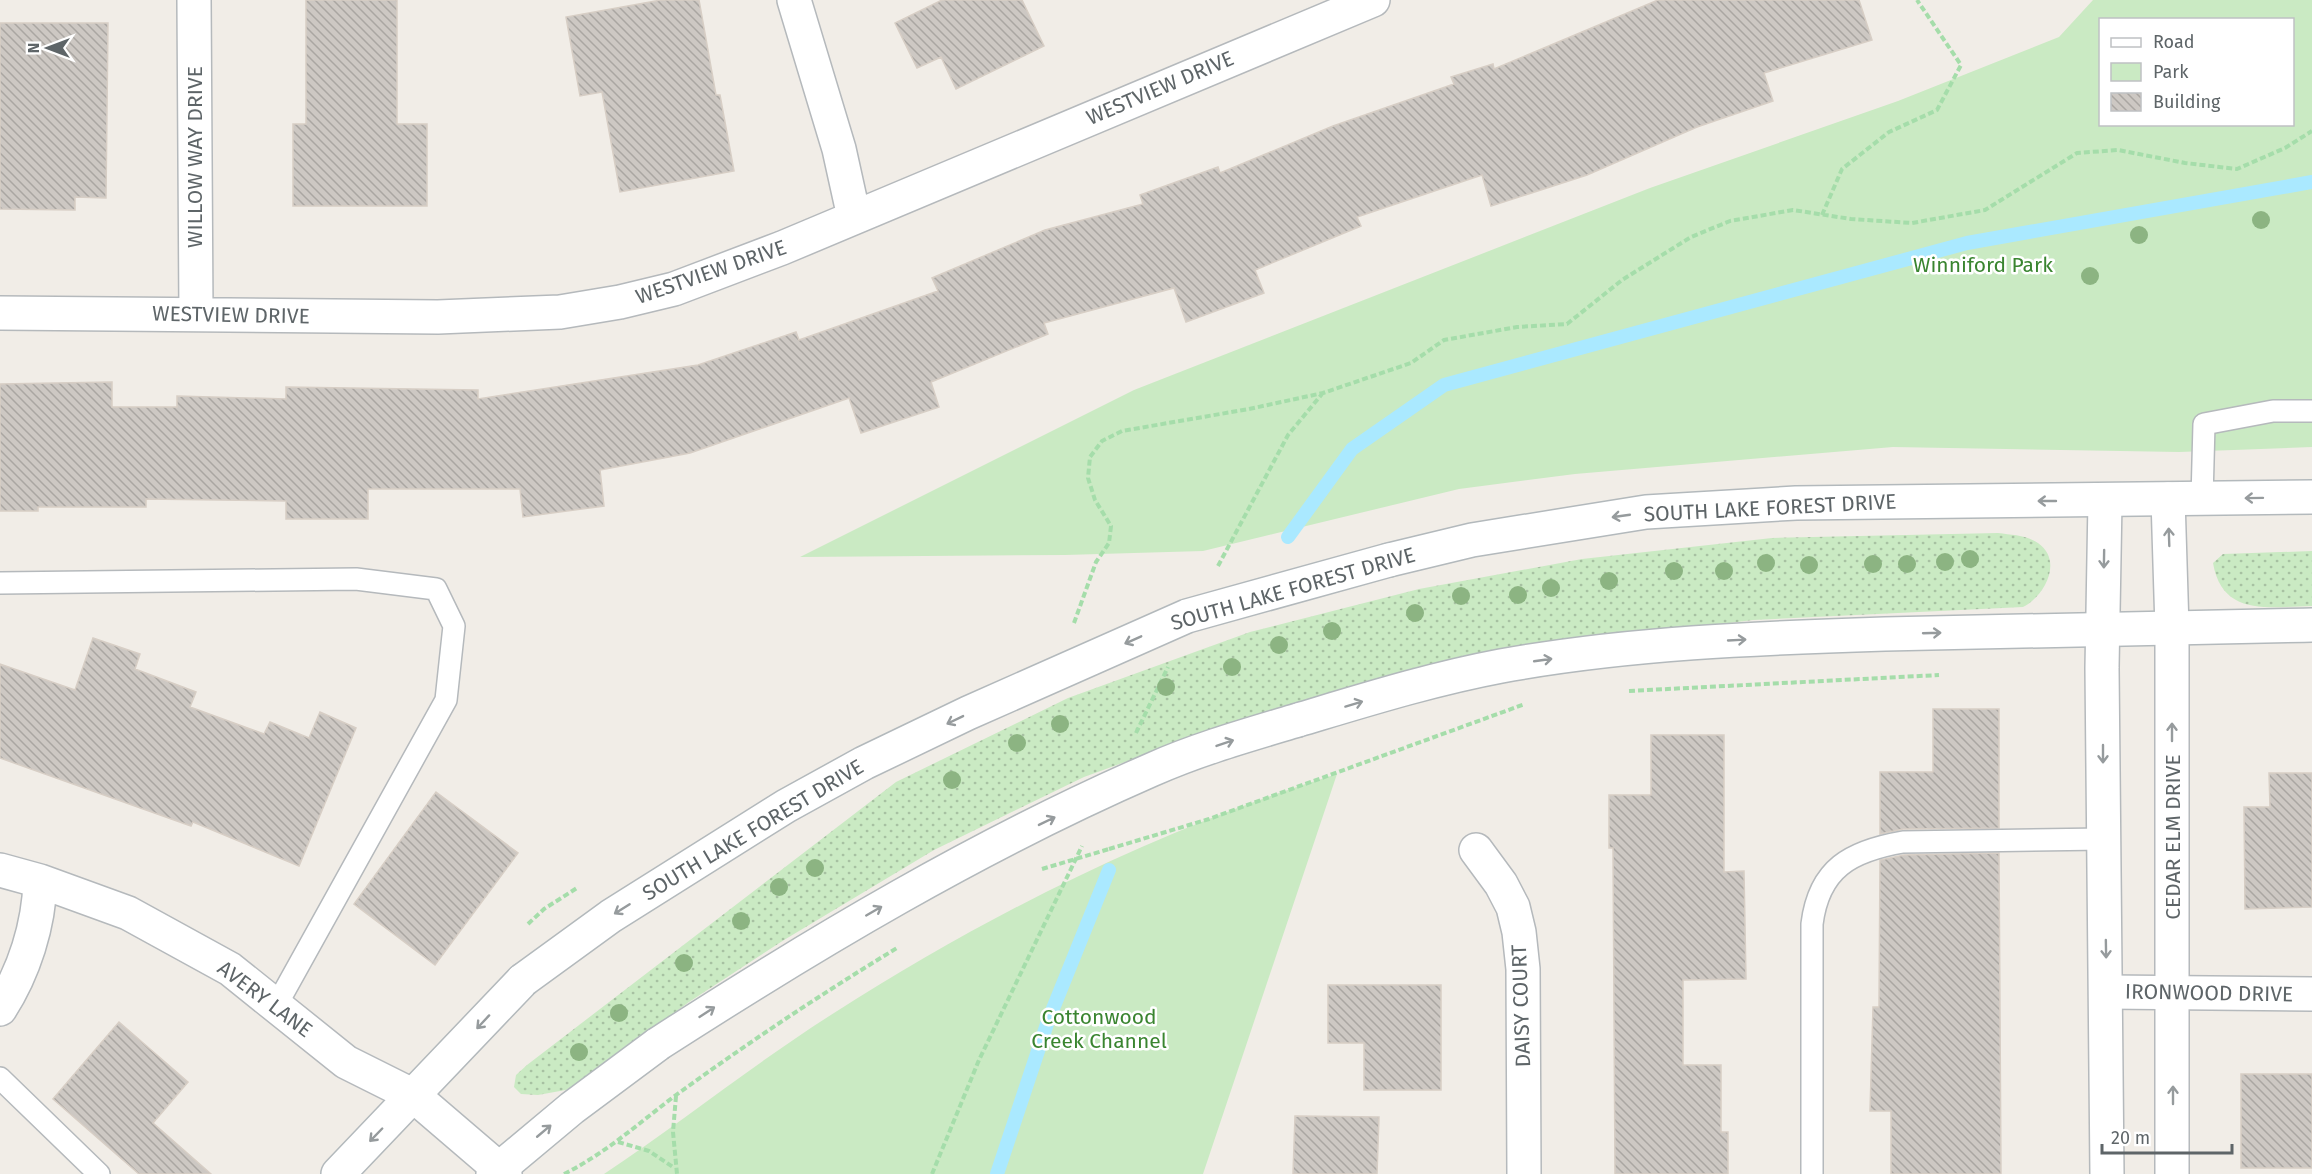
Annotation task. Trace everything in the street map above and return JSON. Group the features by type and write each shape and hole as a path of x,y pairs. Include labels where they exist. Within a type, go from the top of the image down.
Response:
{"street":[{"name":"WILLOW WAY DRIVE","path":"194,0 196,314"},
{"path":"794,0 839,149 854,217"},
{"name":"WESTVIEW DRIVE","path":"0,313 438,317 560,312 620,302 674,288 782,248 1359,2"},
{"name":"SOUTH LAKE FOREST DRIVE","path":"338,1174 523,980 611,916 786,806 864,764 968,714 1187,616 1389,560 1472,540 1646,512 1796,502 2105,501 2312,497"},
{"name":"CEDAR ELM DRIVE","path":"2168,500 2172,628 2172,1174"},
{"path":"2105,501 2102,628 2107,1174"},
{"path":"499,1172 572,1108 658,1044 766,974 887,904 1034,827 1152,770 1227,742 1298,720 1425,682 1492,668 1666,644 2102,628 2312,625"},
{"name":"DAISY COURT","path":"1476,850 1509,899 1519,932 1523,969 1524,1174"},
{"name":"AVERY LANE","path":"0,870 40,880 128,914 230,969 346,1062 414,1096 499,1172"},
{"path":"0,1009 17,982 40,905 40,880"},
{"name":"IRONWOOD DRIVE","path":"2107,992 2312,994"}],"lane":[{"path":"2202,499 2204,424 2273,411 2312,411"},
{"path":"0,583 356,579 436,588 454,626 446,700 276,1006"},
{"path":"1812,1174 1812,924 1815,905 1828,876 1841,863 1857,853 1875,846 1903,842 2104,839"},
{"path":"0,1078 99,1174"}],"path":[{"path":"1822,215 1842,169 1889,132 1937,111 1961,65 1917,0"},
{"path":"1072,628 1096,562 1109,543 1111,526 1095,500 1088,478 1090,457 1102,441 1122,431 1323,393 1411,363 1444,340 1516,327 1567,324 1622,280 1671,249 1690,237 1730,221 1793,210 1822,215 1912,223 1985,210 2077,153 2118,150 2185,163 2237,169 2285,148 2312,131"},
{"path":"1621,692 1941,675"},
{"path":"1030,872 1209,819 1528,703"},
{"path":"564,1174 618,1142 676,1096 824,992 906,942"},
{"path":"676,1096 673,1132 676,1174"},
{"path":"618,1142 650,1151 674,1168"}],"green space":[{"name":"Winniford Park","path":"2093,0 2312,0 2312,447 2179,452 1893,447 1575,474 1459,489 1203,551 1065,555 800,557 1134,390 1650,188 1898,101 2059,37"},
{"path":"1998,533 2033,540 2046,551 2050,559 2050,569 2044,587 2031,602 2023,607 1753,620 1611,638 1218,728 1084,777 934,850 784,940 689,1002 571,1089 538,1095 521,1094 514,1087 516,1075 527,1065 896,782 1068,698 1250,632 1419,589 1582,559 1772,538"},
{"path":"2312,551 2312,606 2265,607 2237,601 2226,593 2218,580 2213,563 2223,554"},
{"name":"Cottonwood Creek Channel","path":"1337,774 1203,1174 604,1174 805,1032 893,976 954,941 1015,908 1141,847 1205,820"}],"building":[{"path":"306,0 397,0 397,124 427,124 427,206 293,206 293,124 306,124"},
{"path":"661,0 699,0 716,95 720,95 734,171 620,192 602,92 580,96 566,17"},
{"path":"942,0 1022,0 1044,46 956,89 941,57 917,68 895,23"},
{"path":"1658,0 1859,0 1872,40 1764,73 1773,101 1697,127 1587,175 1491,206 1482,175 1357,217 1361,226 1255,270 1264,293 1186,322 1174,288 1044,323 1048,334 931,382 939,407 861,433 849,398 690,453 600,470 604,506 523,517 520,489 368,489 368,519 286,519 286,501 146,499 146,507 38,507 38,511 0,511 0,384 112,382 112,407 177,407 177,396 286,399 286,387 478,390 478,399 698,365 796,332 799,340 938,291 932,278 1045,230 1143,204 1140,195 1218,167 1220,173 1333,126 1454,84 1451,77 1493,64 1494,69"},
{"path":"0,23 108,23 106,198 75,197 75,210 0,209"},
{"path":"93,638 140,654 135,669 196,692 190,707 264,734 270,722 309,738 320,712 356,728 299,866 193,822 191,826 0,758 0,664 75,690"},
{"path":"1933,709 1999,709 1999,828 1903,829 1880,834 1880,772 1933,772"},
{"path":"1651,735 1724,735 1724,872 1744,871 1746,979 1683,980 1683,1065 1721,1065 1721,1132 1728,1132 1728,1174 1615,1174 1613,848 1609,848 1609,795 1651,795"},
{"path":"2269,773 2312,773 2312,907 2245,909 2244,807 2270,807"},
{"path":"436,792 518,853 435,965 354,904"},
{"path":"1999,853 2001,1174 1891,1174 1891,1111 1870,1111 1873,1007 1879,1007 1880,860 1904,855"},
{"path":"1328,985 1441,985 1441,1090 1364,1090 1364,1043 1328,1043"},
{"path":"119,1022 188,1082 153,1123 211,1174 139,1174 53,1099"},
{"path":"2241,1074 2312,1074 2312,1168 2241,1168"},
{"path":"1295,1116 1379,1117 1377,1174 1293,1174"}],"waterway":[{"path":"1288,537 1352,449 1444,385 1967,243 2312,182"},
{"path":"997,1174 1048,1021 1109,870"}]}
